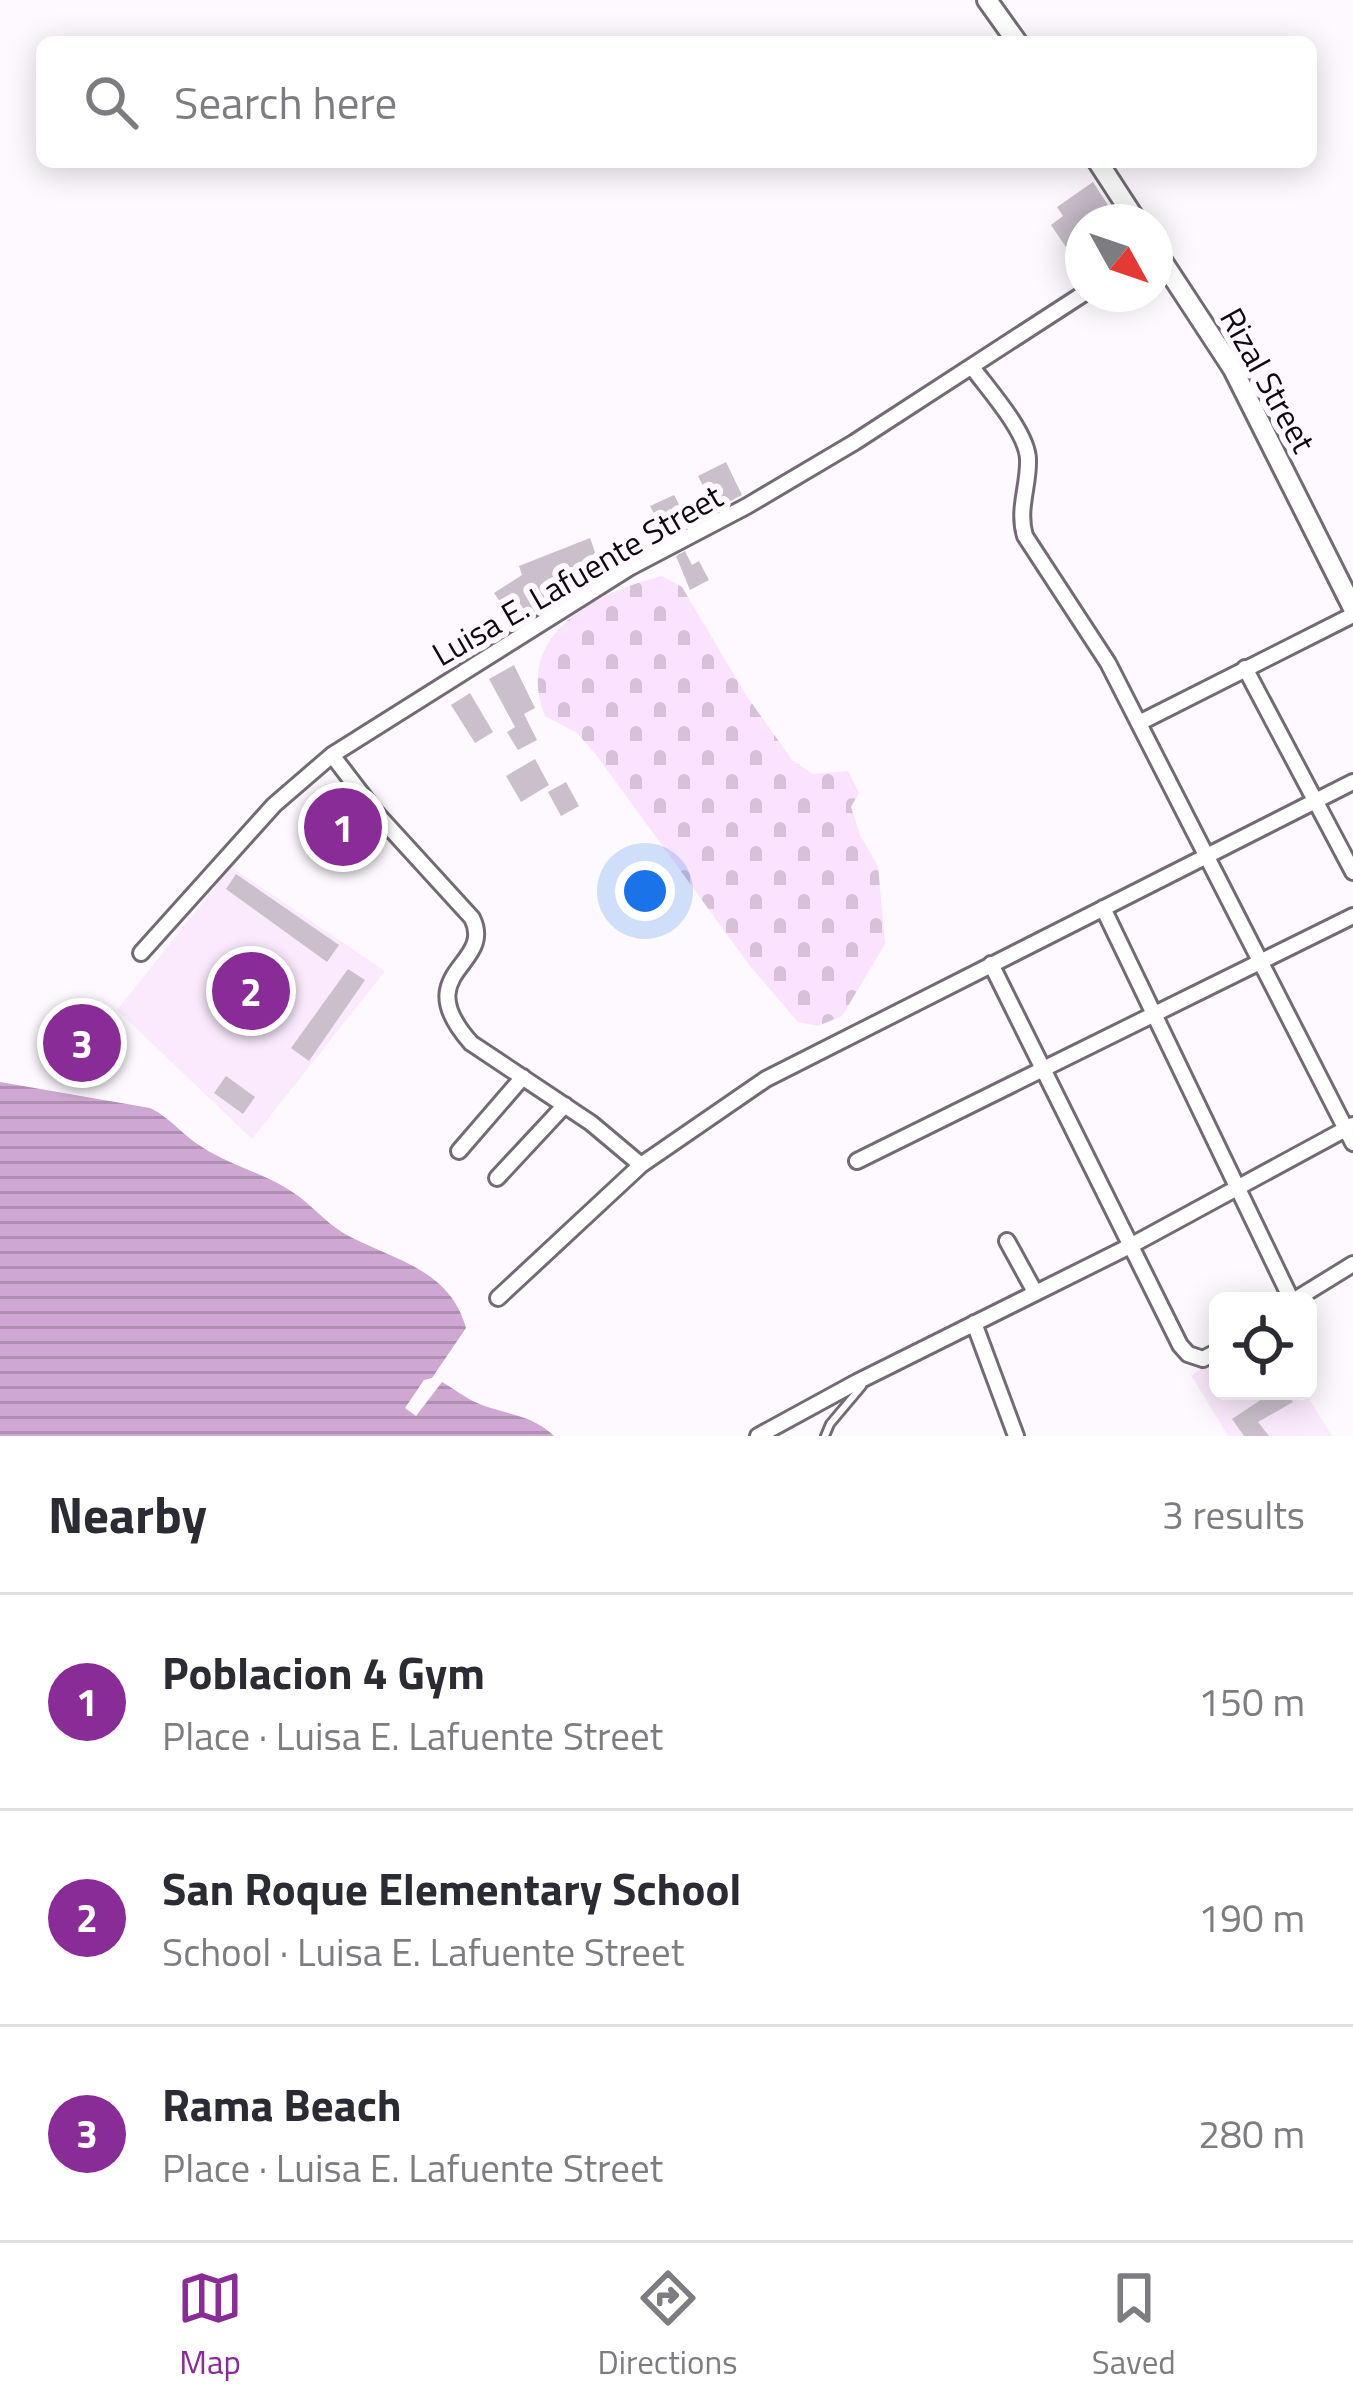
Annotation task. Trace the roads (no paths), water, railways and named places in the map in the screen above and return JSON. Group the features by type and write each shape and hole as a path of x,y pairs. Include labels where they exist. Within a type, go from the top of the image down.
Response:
{"main road":[{"path":"987,0 1013,36"},
{"path":"1101,168 1125,204"},
{"name":"Rizal Street","path":"1173,277 1233,369 1353,611"}],"street":[{"name":"Luisa E. Lafuente Street","path":"141,953 274,805 332,755 629,568 782,486 1065,306"},
{"path":"758,1436 1350,1133 1108,663 1025,536 1020,520 1028,456 1022,439 972,367"},
{"path":"1139,723 1353,611"},
{"path":"1245,668 1353,872"},
{"path":"332,755 478,930 477,943 450,982 446,998 450,1014 471,1042 566,1105 641,1165"},
{"path":"498,1298 641,1165 766,1079 1353,782"},
{"path":"1103,908 1288,1292"},
{"path":"857,1161 1353,916"},
{"path":"992,964 1180,1345 1188,1354 1203,1359 1209,1356"},
{"path":"459,1151 523,1076"},
{"path":"497,1178 566,1105"},
{"path":"1007,1241 1035,1292"},
{"path":"1308,1292 1353,1264"},
{"path":"974,1323 1016,1436"}],"lane":[{"path":"825,1436 872,1374"}],"place":[{"name":"Poblacion 4 Gym","path":"343,827"},
{"name":"San Roque Elementary School","path":"251,991"},
{"name":"Rama Beach","path":"82,1043"}]}
